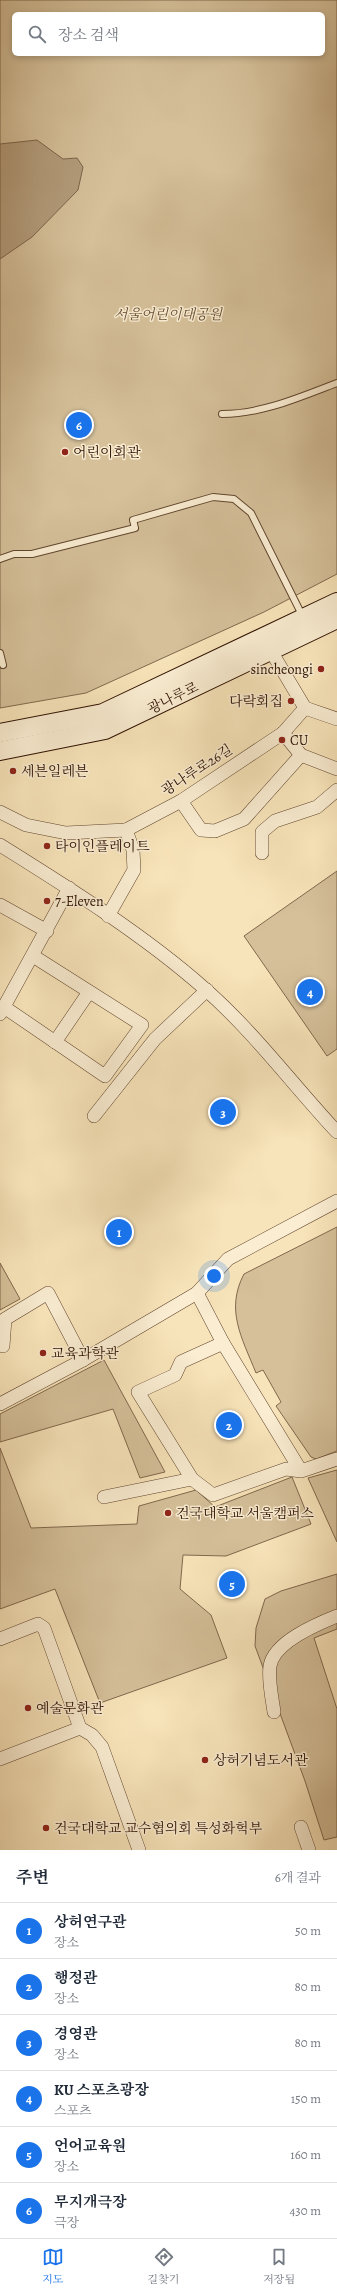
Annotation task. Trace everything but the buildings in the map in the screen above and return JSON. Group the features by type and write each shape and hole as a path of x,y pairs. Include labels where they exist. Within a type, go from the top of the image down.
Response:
{"main road":[{"name":"광나루로","path":"0,750 105,730 271,651 337,602"},
{"name":"광나루로","path":"0,733 103,713 307,624 337,619"}],"street":[{"path":"271,651 305,708 337,719"},
{"name":"광나루로26길","path":"126,830 181,801 283,733 305,708"},
{"path":"283,733 301,755 337,769"},
{"path":"181,801 201,830 215,831 244,819 301,755"},
{"path":"262,832 275,822 317,807 337,790"},
{"path":"0,812 26,825 66,833 126,830 133,850 134,870 108,916"},
{"path":"244,819 262,832"},
{"path":"262,832 262,853"},
{"path":"0,845 69,888 180,967 207,990 337,1131"},
{"path":"33,956 142,1025 105,1076 55,1042 2,1011 47,931 69,888"},
{"path":"0,905 47,931"},
{"path":"94,1116 155,1039 207,990"},
{"path":"55,1042 89,992"},
{"path":"0,1404 83,1360 197,1293 228,1258 337,1201"},
{"path":"3,1346 5,1319 48,1293 83,1360"},
{"path":"197,1293 223,1343 301,1471"},
{"path":"223,1343 181,1362 175,1375 138,1392 192,1479 213,1495 286,1468 301,1471 337,1459"},
{"path":"286,1468 289,1452"},
{"path":"104,1496 192,1479"},
{"path":"274,1712 270,1680 270,1666 273,1655 293,1638 337,1616"},
{"path":"0,1639 38,1624 44,1628 80,1728 92,1734 102,1747 139,1850"},
{"path":"0,1759 80,1728"},
{"path":"302,1827 309,1850"}],"lane":[{"path":"222,414 237,414 280,405 337,383"},
{"path":"0,559 14,554 32,554 135,528 133,520 214,497 234,499 251,513 307,624"},
{"path":"0,654 3,666"}],"green space":[{"name":"서울어린이대공원","path":"0,0 337,0 337,574 264,612 86,693 0,708"},
{"path":"337,871 337,1049 327,1056 244,936"},
{"path":"337,1227 337,1451 316,1459 311,1457 276,1406 281,1402 263,1370 256,1373 241,1336 236,1312 236,1300 238,1287 244,1274"},
{"path":"0,1263 20,1299 0,1310"},
{"path":"104,1360 165,1472 140,1478 113,1409 0,1442 0,1414"},
{"path":"0,1448 31,1528 137,1524 139,1506 196,1490 215,1507 292,1477 311,1524 226,1556 183,1555 180,1589 211,1615 227,1658 100,1703 55,1589 0,1609"},
{"path":"337,1470 337,1542 308,1478"},
{"path":"337,1574 337,1629 314,1638 337,1709 337,1837 324,1840 305,1781 255,1646 256,1628 265,1599 281,1591"}],"shaded area":[{"path":"37,140 63,159 77,158 83,167 78,190 32,237 0,259 0,144"}],"place":[{"name":"무지개극장","path":"79,425"},
{"name":"어린이회관","path":"65,452"},
{"name":"sincheongi","path":"321,669"},
{"name":"다락회집","path":"291,701"},
{"name":"CU","path":"282,740"},
{"name":"세븐일레븐","path":"13,771"},
{"name":"타이인플레이트","path":"47,846"},
{"name":"7-Eleven","path":"47,901"},
{"name":"KU 스포츠광장","path":"310,992"},
{"name":"경영관","path":"223,1112"},
{"name":"상허연구관","path":"119,1232"},
{"name":"교육과학관","path":"43,1353"},
{"name":"행정관","path":"229,1425"},
{"name":"건국대학교 서울캠퍼스","path":"168,1513"},
{"name":"언어교육원","path":"232,1584"},
{"name":"예술문화관","path":"28,1708"},
{"name":"상허기념도서관","path":"205,1760"},
{"name":"건국대학교 교수협의회 특성화헉부","path":"46,1828"}]}
